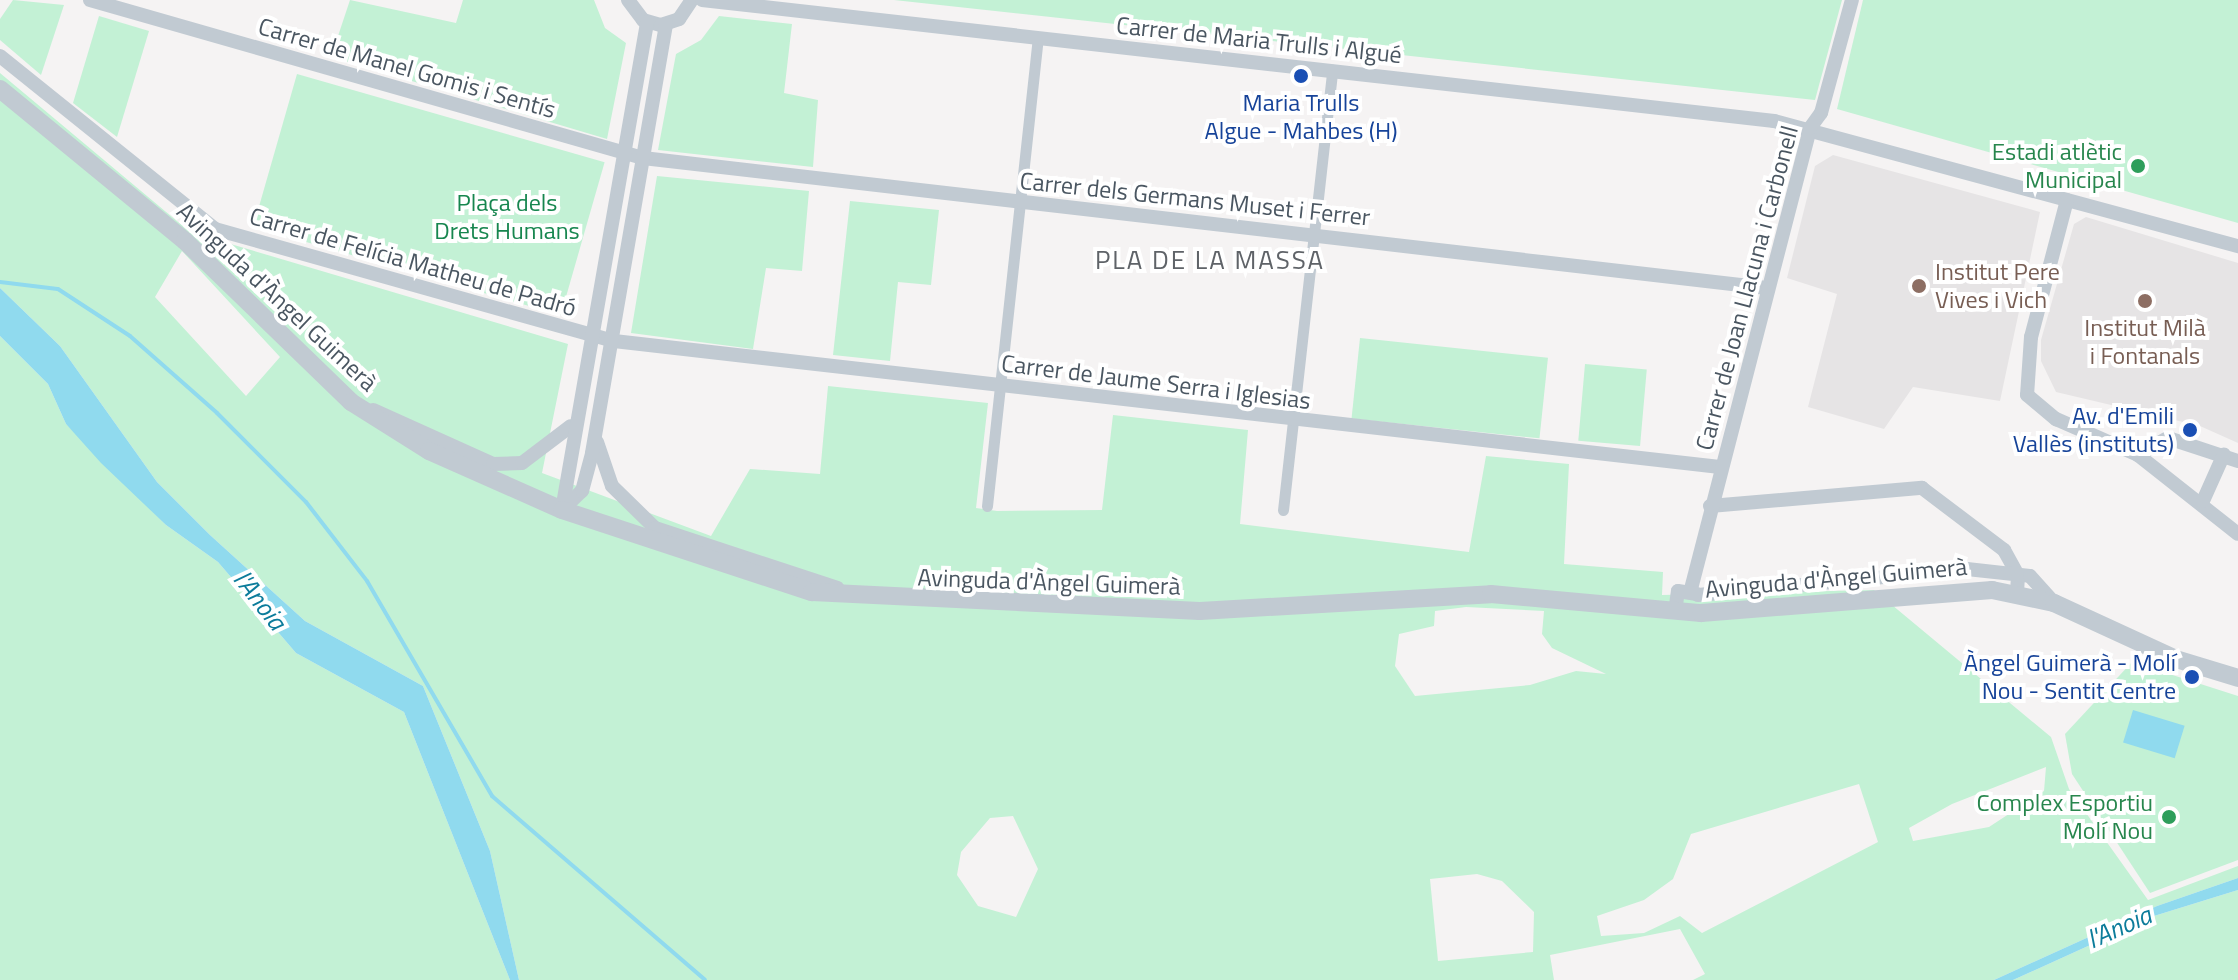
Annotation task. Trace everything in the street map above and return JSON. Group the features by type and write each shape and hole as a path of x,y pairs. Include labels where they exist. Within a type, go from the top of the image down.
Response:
{"street":[{"name":"Carrer de Manel Gomis i Sentís","path":"90,0 619,153"},
{"path":"628,0 647,22 666,24"},
{"path":"562,510 582,491 596,430 614,341 666,24 692,0"},
{"name":"Carrer de Maria Trulls i Algué","path":"702,0 1332,70 1810,128 2238,246"},
{"name":"Carrer de Joan Llacuna i Carbonell","path":"1675,612 1678,591 1697,599 1710,506 1720,467 1810,128 1821,113 1852,0"},
{"path":"562,510 571,426 587,334 619,153 647,22"},
{"path":"987,506 1038,38"},
{"name":"Carrer de Felícia Matheu de Padró","path":"0,56 215,229 587,334"},
{"path":"1283,510 1332,70"},
{"name":"Avinguda d'Àngel Guimerà","path":"0,89 185,241 351,402 495,485 812,592 877,600 1271,611 1491,594 1675,612 1697,599 1919,592 2017,584 2176,659 2238,678"},
{"name":"Carrer dels Germans Muset i Ferrer","path":"619,153 1767,288"},
{"path":"2067,200 2031,337 2027,395 2056,419 2138,455 2203,501 2238,534"},
{"name":"Carrer de Jaume Serra i Iglesias","path":"587,334 614,341 1720,467"},
{"path":"351,402 493,464 522,463 571,426"},
{"path":"596,430 599,460 612,486 655,528 877,600"},
{"path":"2138,455 2168,438 2238,461"},
{"path":"2203,501 2224,454"},
{"path":"1710,506 1922,488 2004,550 2017,584"}],"shaded area":[{"name":"Institut Pere Vives i Vich","path":"1833,155 2040,212 2000,401 1913,387 1884,429 1808,407 1837,294 1787,278 1815,166"},
{"name":"Institut Milà i Fontanals","path":"2086,217 2238,263 2238,443 2200,426 2056,392 2041,361 2041,340 2074,224"}],"green space":[{"path":"13,0 64,5 41,75 0,40 0,19"},
{"path":"350,0 456,23 463,0 594,0 605,28 626,43 607,139 331,57"},
{"path":"894,0 1842,0 1815,100"},
{"name":"Estadi atlètic Municipal","path":"1863,0 2238,0 2238,223 1837,109"},
{"path":"99,16 149,31 117,137 73,103"},
{"path":"719,16 792,24 784,93 818,100 813,167 658,150 676,54 701,40"},
{"path":"0,73 190,232 568,344 542,473 711,536 750,469 820,474 828,386 988,403 976,508 997,511 1102,510 1113,415 1248,430 1240,524 1469,552 1486,456 1569,464 1564,564 1663,572 1662,595 1874,590 2051,737 2069,789 2148,900 2238,866 2238,878 2157,906 1994,980 1693,980 1705,974 1680,929 1550,955 1554,980 519,980 490,851 423,686 305,621 210,535 157,482 60,346 0,288","holes":["182,251 280,357 246,396 155,297","1466,607 1544,611 1542,634 1552,648 1606,674 1576,671 1530,685 1415,696 1395,666 1399,634 1434,626 1435,611","2046,767 2044,791 1989,827 1913,841 1909,828 1952,804","1859,784 1878,842 1702,933 1680,916 1644,933 1601,936 1597,916 1644,900 1673,879 1691,834","1013,816 1038,869 1016,917 978,906 957,875 961,852 990,818","1477,874 1502,881 1534,912 1533,952 1438,961 1430,879"]},
{"name":"Plaça dels Drets Humans","path":"297,74 605,162 561,315 253,227"},
{"path":"657,176 809,191 802,271 766,268 753,349 631,333"},
{"path":"850,201 939,210 931,285 898,282 890,361 833,355"},
{"path":"0,336 48,384 66,424 166,525 218,562 296,653 404,712 510,980 0,980"},
{"path":"1360,338 1548,358 1539,438 1352,419"},
{"path":"1585,364 1647,369 1640,446 1578,441"},
{"name":"Complex Esportiu Molí Nou","path":"2132,662 2238,696 2238,860 2150,893 2072,774 2065,734"},
{"path":"2238,890 2238,980 2013,980 2154,916"}],"water":[{"name":"l'Anoia","path":"0,288 60,346 157,482 210,535 305,621 423,686 490,851 519,980 510,980 404,712 296,653 218,562 166,525 101,463 66,424 48,384 0,336"},
{"path":"2133,710 2185,726 2175,758 2123,743"},
{"name":"l'Anoia","path":"2238,878 2238,890 2154,916 2013,980 1994,980 2157,906"}],"waterway":[{"path":"0,282 58,289 130,336 217,413 306,502 367,581 492,796 705,980"}],"place":[{"name":"Maria Trulls Algue - Mahbes (H)","path":"1301,76"},
{"name":"Estadi atlètic Municipal","path":"2138,166"},
{"name":"Institut Pere Vives i Vich","path":"1919,286"},
{"name":"Institut Milà i Fontanals","path":"2145,301"},
{"name":"Av. d'Emili Vallès (instituts)","path":"2190,430"},
{"name":"Àngel Guimerà - Molí Nou - Sentit Centre","path":"2192,677"},
{"name":"Complex Esportiu Molí Nou","path":"2169,817"}],"district":[{"name":"PLA DE LA MASSA","path":"1210,260"}]}
